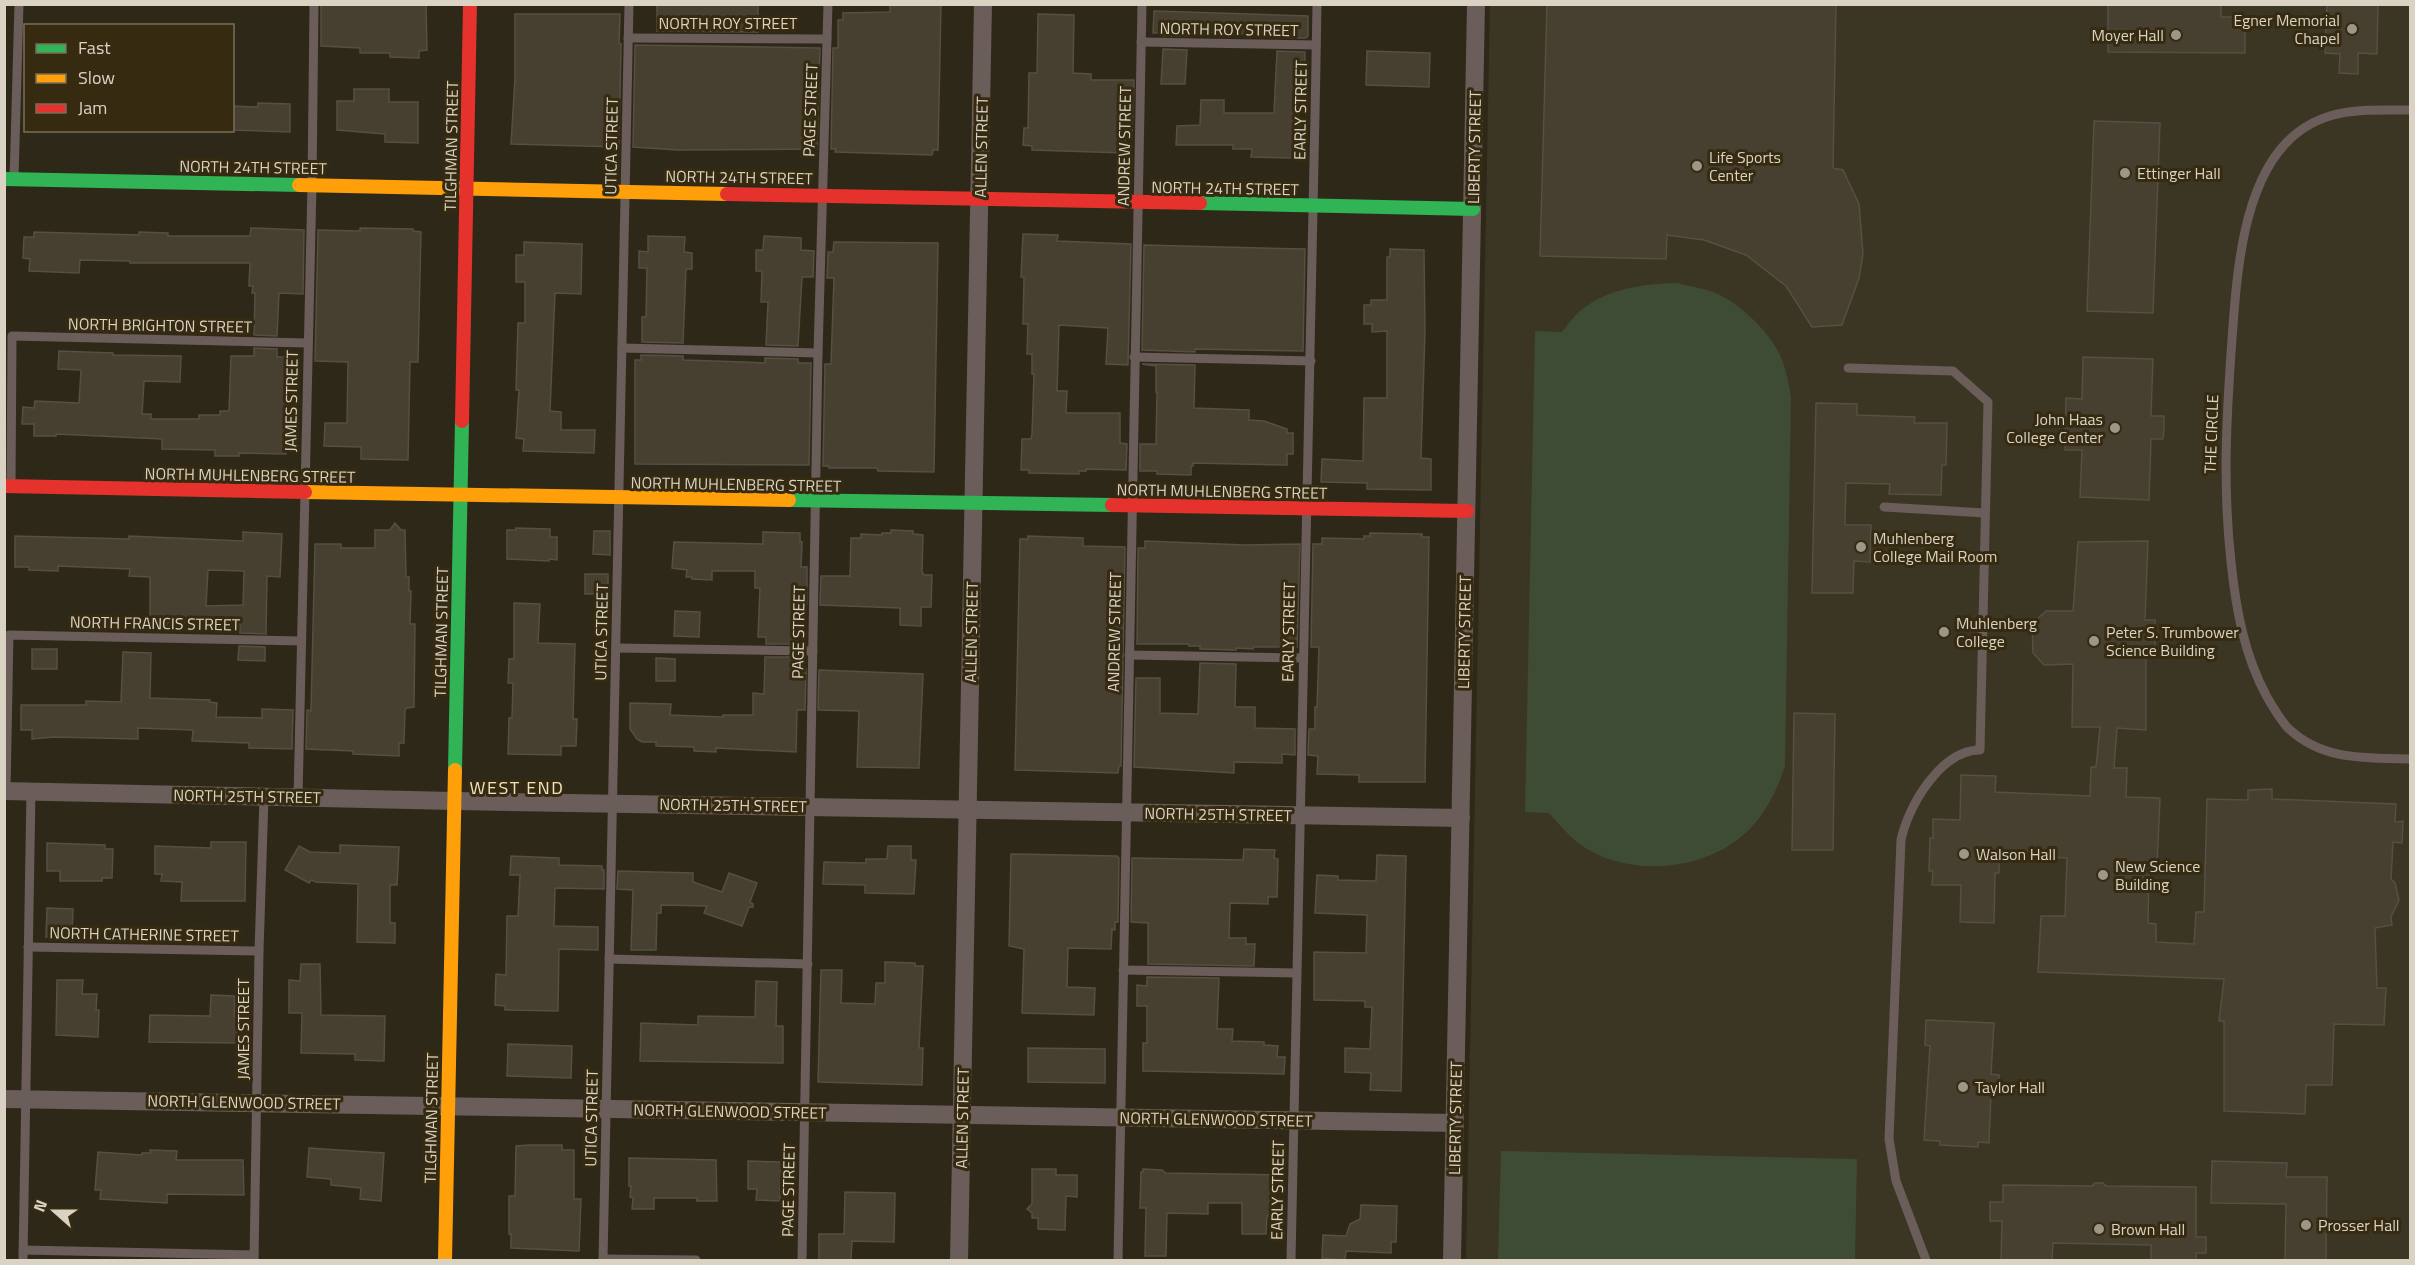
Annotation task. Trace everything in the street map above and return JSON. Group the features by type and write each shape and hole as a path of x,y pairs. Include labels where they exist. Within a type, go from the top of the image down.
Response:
{"street":[{"name":"TILGHMAN STREET","path":"445,1260 470,4"},
{"name":"ALLEN STREET","path":"959,1260 983,4"},
{"name":"LIBERTY STREET","path":"1452,1260 1476,4"},
{"name":"NORTH 24TH STREET","path":"9,179 1473,209"},
{"name":"NORTH MUHLENBERG STREET","path":"8,486 1467,511"},
{"name":"NORTH 25TH STREET","path":"5,791 1461,818"},
{"name":"NORTH GLENWOOD STREET","path":"4,1099 1455,1123"}],"lane":[{"path":"9,179 19,4"},
{"name":"JAMES STREET","path":"298,797 314,4"},
{"name":"UTICA STREET","path":"603,1260 629,4"},
{"name":"PAGE STREET","path":"802,1260 818,353 828,4"},
{"name":"ANDREW STREET","path":"1118,1260 1142,4"},
{"name":"EARLY STREET","path":"1291,1260 1317,4"},
{"name":"NORTH ROY STREET","path":"628,38 827,39"},
{"name":"NORTH ROY STREET","path":"1141,42 1316,45"},
{"name":"THE CIRCLE","path":"2410,110 2352,110 2324,117 2304,128 2287,142 2263,178 2247,222 2235,301 2225,431 2224,478 2239,622 2254,674 2276,712 2287,727 2304,741 2326,752 2350,757 2410,759"},
{"name":"NORTH BRIGHTON STREET","path":"8,486 12,336 307,343"},
{"path":"622,348 818,353"},
{"path":"1134,357 1311,361"},
{"path":"1848,368 1953,371 1988,402 1980,750 1968,750 1958,754 1936,774 1913,806 1901,840 1889,1139 1896,1181 1926,1260"},
{"path":"1884,507 1985,513"},
{"name":"NORTH FRANCIS STREET","path":"5,791 9,635 301,641"},
{"path":"616,648 813,651"},
{"path":"1129,655 1302,658"},
{"path":"23,1260 31,791"},
{"name":"JAMES STREET","path":"254,1258 264,797"},
{"name":"NORTH CATHERINE STREET","path":"28,947 259,951"},
{"path":"609,959 808,964"},
{"path":"1123,970 1296,973"},
{"path":"23,1250 254,1258"},
{"path":"603,1260 696,1260"}],"shaded area":[{"name":"Muhlenberg College","path":"1490,5 2410,5 2410,1260 1466,1260"}],"green space":[{"path":"1678,283 1717,294 1747,314 1776,347 1787,375 1791,396 1785,766 1763,813 1742,836 1705,857 1661,866 1638,865 1596,854 1574,840 1549,813 1525,812 1535,331 1562,332 1580,311 1614,292 1639,286"},
{"path":"1501,1151 1857,1159 1855,1260 1498,1260"}],"building":[{"path":"321,4 426,4 427,50 419,51 419,58 390,57 390,53 360,53 360,48 321,46"},
{"path":"657,4 758,4 758,32 657,31"},
{"path":"890,4 941,4 938,150 933,150 932,155 835,152 836,149 831,149 833,48 838,48 838,20 843,20 843,13 890,12"},
{"name":"Life Sports Center","path":"1547,4 1836,4 1833,168 1843,170 1859,204 1863,254 1859,278 1842,325 1812,327 1786,286 1746,255 1704,240 1667,235 1666,259 1540,256"},
{"name":"Moyer Hall","path":"2108,4 2221,4 2221,17 2245,17 2245,53 2108,52"},
{"name":"Egner Memorial Chapel","path":"2327,4 2378,4 2377,54 2358,53 2358,74 2339,73 2340,54 2325,53"},
{"path":"1154,11 1308,16 1308,36 1306,38 1277,38 1277,35 1188,32 1187,36 1163,36 1164,33 1153,33"},
{"path":"515,14 620,14 619,147 511,144 515,78"},
{"path":"1038,14 1074,15 1073,73 1091,74 1091,80 1134,80 1132,137 1125,137 1125,153 1032,150 1032,146 1023,145 1024,128 1028,128 1029,73 1037,73"},
{"path":"635,45 820,48 817,149 678,150 633,147"},
{"path":"1163,49 1187,50 1185,84 1161,84"},
{"path":"1277,51 1305,52 1304,87 1299,87 1297,124 1304,124 1303,150 1293,150 1293,158 1251,157 1252,149 1233,149 1233,145 1176,145 1177,126 1200,125 1201,100 1224,100 1224,113 1274,113"},
{"path":"1367,51 1430,53 1429,87 1366,85"},
{"path":"354,89 389,89 389,102 418,102 418,143 385,142 385,134 337,130 337,101 354,101"},
{"path":"258,103 290,104 290,132 234,130 234,106 258,107"},
{"name":"Ettinger Hall","path":"2094,121 2160,123 2153,313 2087,311"},
{"path":"251,228 304,230 303,294 279,293 277,336 254,335 255,293 252,293 253,286 249,286 250,263 130,263 130,261 80,260 79,273 29,271 30,259 23,258 24,237 34,237 34,232 139,235 139,232 168,233 168,236 250,236"},
{"path":"360,228 413,229 413,231 421,232 418,362 410,362 408,460 361,459 361,447 324,446 325,423 347,423 348,362 315,361 318,230 360,231"},
{"path":"1023,234 1058,235 1057,241 1131,244 1128,365 1106,364 1108,328 1059,325 1057,391 1067,391 1066,413 1120,413 1120,443 1127,444 1126,470 1086,469 1086,471 1079,471 1079,474 1029,473 1029,470 1021,470 1022,439 1031,439 1032,434 1034,374 1032,374 1032,354 1027,354 1028,324 1023,324 1024,278 1021,277"},
{"path":"648,236 685,237 684,252 692,253 692,269 686,269 683,343 642,342 642,317 646,317 647,268 639,268 639,251 648,252"},
{"path":"764,236 801,238 801,250 814,251 813,277 802,277 798,346 766,345 768,302 761,302 762,271 756,271 756,250 763,250"},
{"path":"524,242 582,244 581,294 555,293 550,411 561,412 561,430 595,430 594,453 523,451 524,439 516,438 519,390 516,390 518,323 525,323 525,282 516,282 516,255 524,255"},
{"path":"834,242 938,243 934,472 878,471 877,468 823,466 825,364 831,364 834,278 827,278 828,252 833,252"},
{"path":"1144,245 1305,249 1303,351 1142,350"},
{"path":"1390,249 1424,250 1425,331 1421,458 1431,459 1431,490 1367,489 1367,483 1321,482 1322,459 1363,461 1364,398 1387,398 1387,331 1372,332 1372,324 1364,324 1364,305 1371,305 1371,300 1387,300 1387,257 1390,257"},
{"path":"254,348 277,349 277,357 289,357 286,454 239,453 239,456 215,456 215,450 162,449 162,439 56,434 56,436 34,436 34,424 22,424 23,407 34,408 35,401 79,403 81,370 58,369 59,351 181,356 180,382 144,381 142,414 151,414 151,419 199,419 199,415 220,415 220,411 229,411 231,356 254,356"},
{"path":"641,355 683,356 683,360 765,363 765,358 798,359 798,363 811,363 809,465 635,464 635,360 641,360"},
{"name":"John Haas College Center","path":"2083,357 2153,359 2151,416 2164,416 2164,428 2163,439 2151,439 2149,500 2080,497 2082,450 2065,450 2066,398 2082,399"},
{"path":"1142,364 1195,365 1194,408 1249,410 1249,420 1264,421 1287,429 1287,433 1293,433 1293,454 1287,454 1287,465 1193,463 1191,475 1140,471 1140,444 1156,444 1157,392 1156,366"},
{"path":"1816,403 1857,404 1857,415 1915,417 1914,423 1947,423 1946,465 1942,465 1941,495 1889,494 1890,484 1846,483 1845,525 1871,525 1870,562 1854,561 1853,593 1812,593"},
{"path":"395,523 401,530 405,530 406,577 409,577 409,591 411,591 410,624 415,624 414,707 405,710 404,743 399,743 399,756 306,749 307,710 311,711 315,544 341,544 341,548 375,548 375,530 390,530"},
{"path":"516,528 550,529 550,537 557,537 557,560 507,559 507,530 516,530"},
{"path":"891,530 913,531 913,534 923,535 922,572 924,575 932,575 931,607 921,607 921,626 900,625 900,608 820,605 821,576 850,576 851,538 861,538 861,534 882,535 882,533 891,533"},
{"path":"594,531 610,531 610,555 593,554"},
{"path":"243,532 282,534 280,577 267,576 266,634 240,633 240,625 168,622 167,625 150,624 150,577 129,576 130,569 58,566 58,571 15,567 15,536 129,539 129,536 243,541","holes":["208,570 244,571 243,605 206,606"]},
{"path":"763,532 800,533 801,567 807,567 807,604 800,604 798,607 797,644 766,644 766,637 758,637 760,588 755,588 755,571 712,571 712,580 692,579 692,577 686,577 687,570 672,568 674,542 763,544"},
{"path":"1370,533 1422,534 1422,537 1429,537 1425,782 1359,782 1359,775 1317,774 1318,756 1308,755 1309,729 1315,729 1319,647 1311,647 1313,544 1322,544 1322,538 1364,539 1364,536 1370,536"},
{"path":"1028,536 1083,538 1083,546 1125,547 1121,766 1119,766 1118,773 1015,770 1020,539 1028,539"},
{"path":"1145,541 1245,545 1300,544 1297,647 1253,647 1253,649 1236,648 1236,650 1200,649 1200,646 1189,646 1189,644 1137,644 1138,548 1145,548"},
{"path":"2148,541 2145,620 2155,620 2155,647 2146,647 2146,730 2117,728 2114,768 2127,768 2126,797 2160,798 2157,865 2149,865 2148,923 2156,924 2156,942 2194,944 2196,912 2204,912 2207,799 2248,800 2248,790 2272,789 2272,799 2396,804 2395,822 2403,821 2402,843 2393,842 2391,879 2395,883 2399,900 2391,917 2392,925 2375,928 2377,988 2386,988 2384,1025 2334,1024 2332,1085 2306,1085 2305,1114 2224,1111 2224,1021 2219,1021 2224,979 2038,972 2041,916 2065,916 2067,858 1999,855 1999,873 1995,873 1994,923 1960,922 1961,885 1932,885 1933,871 1929,871 1933,819 1960,820 1961,775 1996,776 1995,792 2090,796 2091,767 2096,767 2100,727 2072,727 2073,664 2044,665 2033,653 2032,624 2046,611 2073,611 2078,542"},
{"path":"585,574 608,574 608,594 585,594"},
{"path":"514,603 540,604 538,643 575,644 573,719 577,719 576,746 561,746 561,755 508,754 513,683 508,683 509,659 514,659"},
{"path":"675,611 700,612 699,637 674,636"},
{"path":"239,646 265,647 265,661 238,660"},
{"path":"32,649 57,649 57,669 32,669"},
{"path":"123,652 151,653 150,698 210,700 209,702 217,703 216,717 262,718 262,709 293,710 292,749 249,748 249,743 192,741 193,730 138,728 138,739 54,737 32,739 32,730 21,730 21,705 86,705 86,701 121,702"},
{"path":"765,657 797,657 797,661 803,661 803,669 806,669 805,710 797,710 796,752 716,748 716,752 694,751 694,747 656,746 656,742 642,742 637,739 630,729 630,703 671,704 670,715 723,717 723,715 753,715 753,693 764,694"},
{"path":"656,658 675,659 675,681 656,681"},
{"path":"1200,663 1236,664 1235,707 1255,707 1255,728 1295,729 1295,755 1282,754 1282,763 1234,762 1234,773 1134,767 1136,678 1160,678 1160,713 1198,714"},
{"path":"819,670 923,674 919,768 857,767 859,711 818,710"},
{"path":"1794,713 1835,714 1833,850 1792,850"},
{"path":"211,842 246,842 245,901 181,901 182,882 161,881 162,874 155,874 155,846 211,848"},
{"path":"47,843 105,845 105,849 113,849 112,878 102,878 102,881 60,881 60,871 47,871"},
{"path":"340,845 399,847 397,885 390,885 390,923 395,923 395,943 357,942 358,884 311,880 309,883 285,870 299,846 310,852 340,853"},
{"path":"888,846 911,846 911,860 916,860 914,894 865,893 865,885 823,884 824,862 866,863 866,859 887,859"},
{"path":"1244,849 1275,850 1274,858 1278,859 1277,897 1268,897 1268,904 1230,903 1229,938 1246,938 1246,944 1255,944 1254,966 1148,964 1148,923 1131,922 1132,858 1243,860"},
{"path":"1011,854 1117,856 1119,858 1118,922 1115,922 1115,930 1112,929 1111,949 1068,948 1067,987 1095,988 1094,1015 1022,1013 1024,949 1009,946"},
{"path":"1377,855 1406,856 1401,1091 1370,1090 1371,1073 1345,1072 1345,1048 1370,1049 1372,1007 1365,1007 1365,1001 1314,1000 1314,952 1366,953 1367,915 1315,913 1317,875 1338,876 1338,880 1376,881"},
{"path":"511,856 559,858 559,865 602,866 604,870 604,889 555,888 554,926 598,927 598,950 559,949 558,1011 505,1010 505,1006 495,1005 496,974 506,975 507,916 518,916 520,875 510,875"},
{"path":"618,871 693,873 693,882 722,892 729,873 757,883 750,902 753,907 749,907 742,926 704,913 707,906 661,905 661,913 657,913 656,950 631,950 633,890 617,889"},
{"path":"47,908 73,909 72,937 46,937"},
{"path":"885,962 915,963 915,966 923,966 919,1048 923,1048 922,1085 818,1082 821,970 842,970 841,1003 875,1004 876,983 885,983"},
{"path":"301,964 320,964 321,1015 385,1016 384,1061 355,1060 355,1054 301,1053 302,1013 289,1013 289,980 300,981"},
{"path":"1147,977 1219,978 1217,1029 1233,1029 1232,1041 1264,1042 1264,1045 1278,1046 1277,1057 1285,1057 1284,1074 1143,1071 1143,1043 1147,1043 1147,1006 1137,1006 1137,985 1147,986"},
{"path":"57,980 83,980 82,994 97,994 98,1037 56,1035"},
{"path":"756,981 777,982 776,1026 783,1026 783,1063 640,1061 641,1023 698,1025 698,1016 755,1017"},
{"path":"211,995 235,996 234,1017 239,1017 239,1043 149,1042 150,1015 210,1016"},
{"name":"Taylor Hall","path":"1926,1020 1994,1023 1991,1074 1999,1075 1999,1092 1991,1092 1989,1143 1978,1142 1978,1147 1940,1145 1940,1141 1924,1140 1930,1046 1925,1045"},
{"path":"508,1044 572,1046 571,1078 507,1076"},
{"path":"1028,1048 1105,1049 1105,1083 1028,1082"},
{"path":"562,1145 562,1150 574,1150 574,1199 581,1199 579,1251 511,1248 509,1196 515,1196 516,1146"},
{"path":"309,1148 384,1153 381,1201 360,1199 361,1188 331,1185 331,1179 307,1177"},
{"path":"150,1150 177,1151 176,1160 243,1160 244,1195 167,1194 167,1203 100,1199 101,1190 95,1190 98,1152 142,1155 142,1153 150,1153"},
{"path":"629,1158 716,1160 717,1201 697,1201 697,1198 654,1198 654,1209 632,1209"},
{"path":"748,1161 781,1162 780,1201 756,1200 757,1189 748,1189"},
{"name":"Prosser Hall","path":"2212,1161 2287,1163 2286,1177 2327,1177 2326,1260 2285,1260 2286,1204 2211,1203"},
{"path":"1032,1169 1056,1169 1056,1175 1077,1175 1077,1197 1066,1196 1065,1230 1038,1229 1038,1218 1032,1218 1032,1213 1027,1209 1032,1204"},
{"path":"1143,1169 1162,1170 1166,1173 1282,1175 1282,1191 1274,1191 1274,1216 1267,1216 1266,1234 1242,1234 1242,1203 1208,1203 1208,1214 1167,1213 1166,1256 1145,1256 1146,1208 1140,1208"},
{"name":"Brown Hall","path":"2095,1183 2103,1183 2106,1186 2196,1187 2196,1237 2206,1237 2206,1253 2196,1253 2196,1260 2151,1260 2151,1245 2053,1243 2052,1260 2001,1260 2002,1221 1990,1221 1990,1202 2003,1202 2003,1185 2092,1186"},
{"path":"845,1192 895,1193 894,1242 852,1241 851,1260 819,1260 819,1234 844,1234"},
{"path":"1361,1205 1397,1206 1396,1242 1391,1242 1391,1253 1346,1251 1345,1260 1322,1258 1323,1235 1346,1236 1350,1224 1360,1219"}],"traffic: fast":[{"path":"4,179 299,185"},
{"path":"1200,203 1473,209"},
{"path":"455,770 462,421"},
{"path":"789,500 1112,505"}],"traffic: slow":[{"path":"299,185 727,194"},
{"path":"305,492 789,500"},
{"path":"445,1260 455,770"}],"traffic: jam":[{"path":"462,421 470,4"},
{"path":"727,194 1200,203"},
{"path":"4,486 305,492"},
{"path":"1112,505 1467,511"}],"place":[{"name":"Egner Memorial Chapel","path":"2352,29"},
{"name":"Moyer Hall","path":"2176,35"},
{"name":"Life Sports Center","path":"1697,166"},
{"name":"Ettinger Hall","path":"2125,173"},
{"name":"John Haas College Center","path":"2115,428"},
{"name":"Muhlenberg College Mail Room","path":"1861,547"},
{"name":"Muhlenberg College","path":"1944,632"},
{"name":"Peter S. Trumbower Science Building","path":"2094,641"},
{"name":"Walson Hall","path":"1964,854"},
{"name":"New Science Building","path":"2103,875"},
{"name":"Taylor Hall","path":"1963,1087"},
{"name":"Prosser Hall","path":"2306,1225"},
{"name":"Brown Hall","path":"2099,1229"}],"district":[{"name":"WEST END","path":"517,787"}]}
